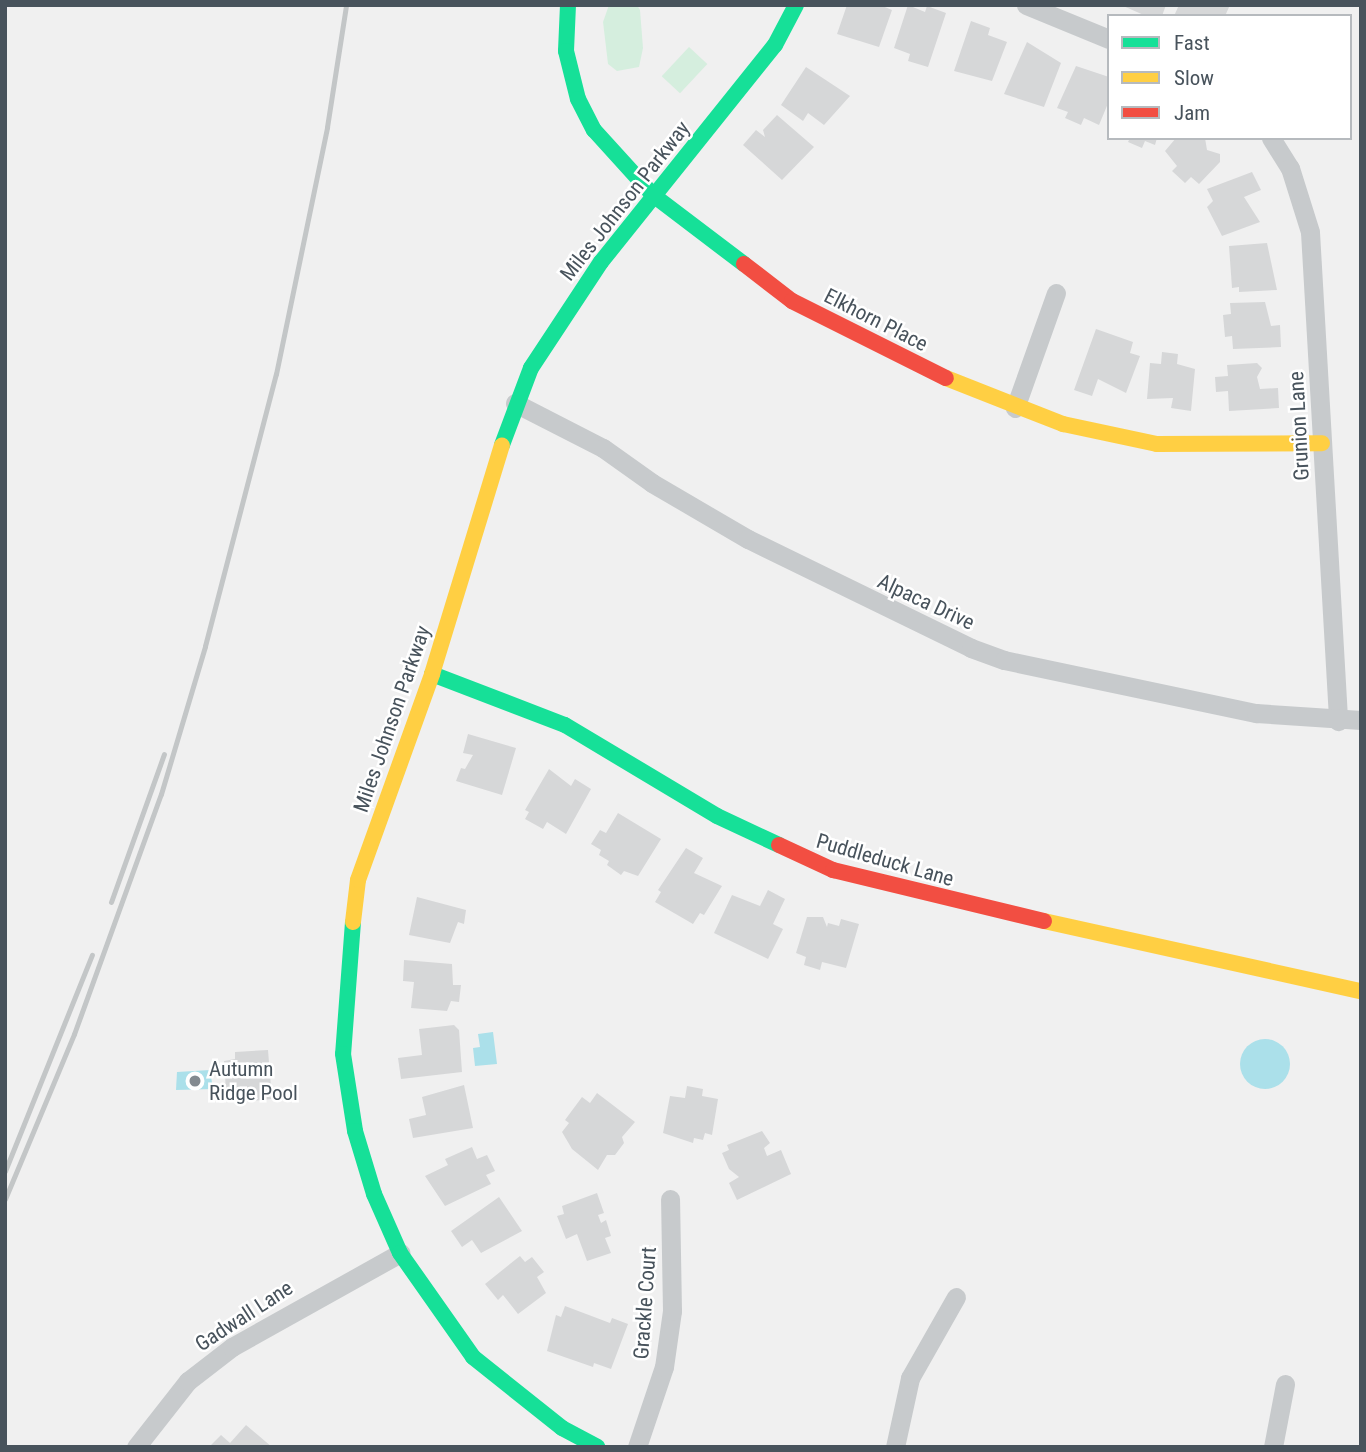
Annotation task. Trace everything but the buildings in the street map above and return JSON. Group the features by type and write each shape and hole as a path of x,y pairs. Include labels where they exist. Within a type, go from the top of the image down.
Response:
{"street":[{"name":"Elkhorn Place","path":"568,5 566,51 585,114 614,156 653,195 792,301 967,389 1063,424 1157,444 1322,443"},
{"name":"Miles Johnson Parkway","path":"597,1447 562,1428 473,1357 400,1252 374,1194 355,1131 343,1054 344,998 358,880 432,674 515,403 552,331 653,195 753,74 796,5"},
{"path":"1026,5 1107,38"},
{"name":"Grunion Lane","path":"1272,140 1290,168 1310,232 1338,721"},
{"path":"1015,408 1056,293"},
{"name":"Alpaca Drive","path":"515,403 603,448 698,512 748,539 971,648 1004,660 1256,713 1338,721 1361,720"},
{"name":"Puddleduck Lane","path":"432,674 565,725 716,816 833,870 929,895 1361,991"},
{"name":"Grackle Court","path":"637,1447 664,1367 669,1334 670,1199"},
{"name":"Gadwall Lane","path":"136,1447 188,1381 232,1347 400,1252"},
{"path":"895,1447 910,1378 956,1297"},
{"path":"1273,1447 1285,1384"}],"green space":[{"path":"609,5 637,5 640,10 643,48 639,67 617,71 608,64 603,22"},
{"path":"689,47 707,64 680,93 662,76"}],"water":[{"path":"493,1032 497,1064 475,1066 473,1048 480,1047 478,1034"},
{"path":"1265,1039 1283,1046 1290,1064 1283,1082 1265,1089 1247,1082 1240,1064 1247,1046"},
{"name":"Autumn Ridge Pool","path":"210,1070 213,1089 176,1090 177,1072"}],"railway":[{"path":"5,1199 74,1034 161,794 205,646 276,374 327,127 346,5"},
{"path":"111,902 164,754"},
{"path":"5,1171 92,955"}],"traffic: fast":[{"path":"568,5 566,51 578,99 594,130 653,195 744,264"},
{"path":"502,445 531,368 601,262 775,45 796,5"},
{"path":"432,674 565,725 717,816 779,845"},
{"path":"353,922 343,1054 355,1131 374,1194 400,1253 473,1357 562,1428 597,1447"}],"traffic: slow":[{"path":"946,378 1063,424 1157,444 1322,443"},
{"path":"353,922 358,880 432,674 502,445"},
{"path":"1044,921 1361,991"}],"traffic: jam":[{"path":"744,264 792,301 946,378"},
{"path":"779,845 833,870 1044,921"}],"place":[{"name":"Autumn Ridge Pool","path":"195,1081"}]}
